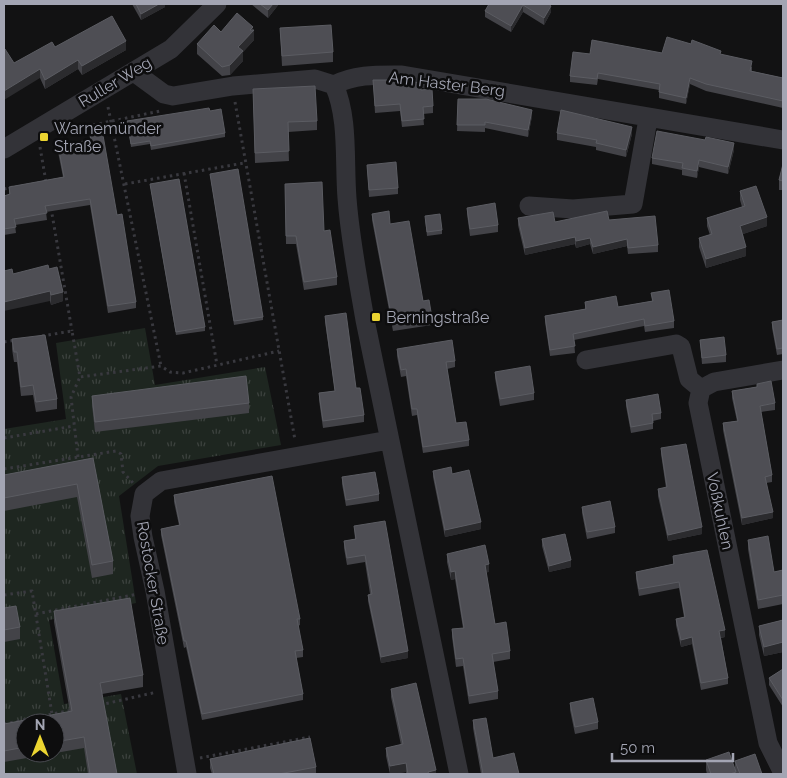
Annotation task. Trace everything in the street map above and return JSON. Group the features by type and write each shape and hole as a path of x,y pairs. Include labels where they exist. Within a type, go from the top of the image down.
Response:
{"street":[{"name":"Ruller Weg","path":"4,149 171,49 217,4"},
{"path":"134,72 164,94 173,96 233,86 314,79 334,85 341,100 347,198 353,251 389,440 458,774"},
{"name":"Am Haster Berg","path":"334,85 344,80 369,75 402,75 523,94 648,119 783,140"},
{"path":"529,206 573,209 633,204 648,119"},
{"path":"586,360 676,344 681,347 689,379 700,389 714,382 783,370"},
{"name":"Voßkuhlen","path":"700,389 698,403 768,742 783,773"},
{"path":"144,494 162,481 389,440"},
{"name":"Rostocker Straße","path":"144,494 140,516 186,768"}],"path":[{"path":"233,86 244,163 299,456"},
{"path":"99,92 107,104 111,120 161,366"},
{"path":"74,129 164,110 173,96"},
{"path":"32,131 40,143 48,190"},
{"path":"125,184 184,172 244,163"},
{"path":"184,172 217,365"},
{"path":"38,182 46,181"},
{"path":"4,189 21,186"},
{"path":"49,200 80,376 71,396 78,457"},
{"path":"38,336 72,331"},
{"path":"4,342 20,340"},
{"path":"80,376 161,366 170,372 182,373 279,351"},
{"path":"4,438 74,426"},
{"path":"4,469 116,451 120,454 123,472 144,494"},
{"path":"4,595 32,591 52,713"},
{"path":"36,614 154,591"},
{"path":"96,705 171,690"},
{"path":"57,713 78,709"},
{"path":"186,768 310,737"}],"green space":[{"path":"145,328 155,385 265,367 281,445 158,466 119,496 136,603 49,620 64,704 121,694 137,774 4,774 4,429 66,419 56,343"}],"building":[{"path":"136,4 159,4 141,14"},
{"path":"260,4 273,4 268,10"},
{"path":"489,4 548,4 551,6 544,18 523,5 511,26 485,11"},
{"path":"237,13 253,27 250,30 254,30 238,47 243,51 230,65 222,67 197,44 214,25 221,32"},
{"path":"112,16 126,41 82,66 78,60 45,80 40,69 4,91 5,49 14,63 52,42 55,47"},
{"path":"331,25 333,52 282,56 280,28"},
{"path":"667,37 691,44 692,40 721,51 720,54 752,61 750,71 783,78 783,101 706,84 690,78 686,98 659,92 660,84 598,73 597,79 570,76 573,52 590,54 592,40 662,53"},
{"path":"373,80 401,80 421,83 421,90 432,89 433,106 423,107 424,119 402,121 400,104 375,106"},
{"path":"315,86 317,121 288,122 289,151 255,153 253,89"},
{"path":"458,99 486,99 532,110 528,130 485,122 485,125 457,125"},
{"path":"209,108 210,111 221,109 225,133 151,146 150,141 131,144 127,121"},
{"path":"561,110 632,127 626,150 596,143 597,140 557,133"},
{"path":"101,124 117,215 122,214 136,302 108,306 90,199 45,206 47,213 14,219 16,227 4,229 4,196 10,194 9,187 64,177 58,145 91,140 89,127"},
{"path":"657,131 705,140 706,137 734,143 728,167 699,160 697,171 682,168 683,163 652,158"},
{"path":"396,162 398,188 369,190 367,165"},
{"path":"783,164 783,181 779,180"},
{"path":"238,169 263,317 234,321 210,174"},
{"path":"179,179 205,327 176,332 150,184"},
{"path":"322,182 324,231 330,230 337,277 304,282 296,236 286,236 285,184"},
{"path":"756,186 767,217 740,226 746,247 706,259 699,238 712,234 707,218 745,206 740,191"},
{"path":"495,203 498,225 470,229 467,208"},
{"path":"389,211 390,224 409,221 423,301 429,300 432,318 393,325 372,214"},
{"path":"607,211 609,220 655,216 658,245 628,248 627,239 593,247 590,238 576,241 575,237 525,248 518,218 553,212 555,222"},
{"path":"440,214 442,230 427,232 425,216"},
{"path":"48,265 49,269 57,267 63,292 51,295 50,291 4,302 4,271 12,269 13,274"},
{"path":"669,290 674,321 645,326 644,319 573,334 575,346 550,350 545,316 586,309 585,302 616,296 618,307 653,301 651,293"},
{"path":"346,313 356,388 360,388 364,415 323,421 319,393 335,391 325,316"},
{"path":"783,320 783,348 777,349 772,322"},
{"path":"45,335 57,399 36,402 33,385 21,387 17,352 14,352 12,339"},
{"path":"724,337 726,355 702,358 700,340"},
{"path":"452,340 455,361 446,362 456,423 466,422 469,440 423,447 417,409 412,409 406,369 401,370 397,349"},
{"path":"530,366 534,393 500,399 495,372"},
{"path":"246,376 249,403 95,422 92,396"},
{"path":"771,381 775,403 760,406 772,475 765,477 773,512 742,518 723,423 738,421 732,391 757,387 757,384"},
{"path":"658,394 661,413 652,414 653,423 631,427 626,400"},
{"path":"686,444 702,527 668,535 658,489 667,487 661,448"},
{"path":"93,458 113,561 92,565 77,484 4,498 4,475"},
{"path":"451,467 452,474 469,470 481,522 445,530 433,471"},
{"path":"375,472 379,494 346,500 342,477"},
{"path":"272,476 300,619 297,619 303,650 295,651 303,694 202,714 186,641 184,641 161,529 180,525 174,495"},
{"path":"610,501 615,527 587,532 582,507"},
{"path":"385,521 408,651 381,657 368,595 372,594 365,555 347,558 344,541 356,539 354,526"},
{"path":"565,534 571,560 549,566 542,539"},
{"path":"768,536 774,572 783,570 783,595 758,600 748,540"},
{"path":"485,545 489,564 485,565 495,624 506,622 510,651 492,654 498,691 469,696 463,658 456,659 452,629 464,628 455,571 451,572 447,554"},
{"path":"707,550 725,630 719,631 728,678 701,683 692,637 681,640 676,619 685,617 679,582 639,589 636,572 674,564 673,556"},
{"path":"130,598 143,675 100,683 117,774 90,774 84,737 65,740 65,713 62,713 72,711 54,611"},
{"path":"16,606 20,627 4,630 4,608"},
{"path":"783,620 783,642 764,647 759,626"},
{"path":"783,669 783,700 769,678"},
{"path":"416,683 436,770 428,772 429,774 408,774 406,763 390,766 386,748 403,744 391,689"},
{"path":"593,698 598,722 575,727 570,703"},
{"path":"486,718 493,758 514,753 519,774 483,774 473,720"},
{"path":"15,722 15,749 4,751 4,724"},
{"path":"310,738 316,767 279,774 214,774 210,759"},
{"path":"729,752 736,772 730,774 711,774 706,760"},
{"path":"755,754 762,774 740,774 735,761"}],"place":[{"name":"Warnemünder Straße","path":"44,137"},
{"name":"Berningstraße","path":"376,317"}]}
